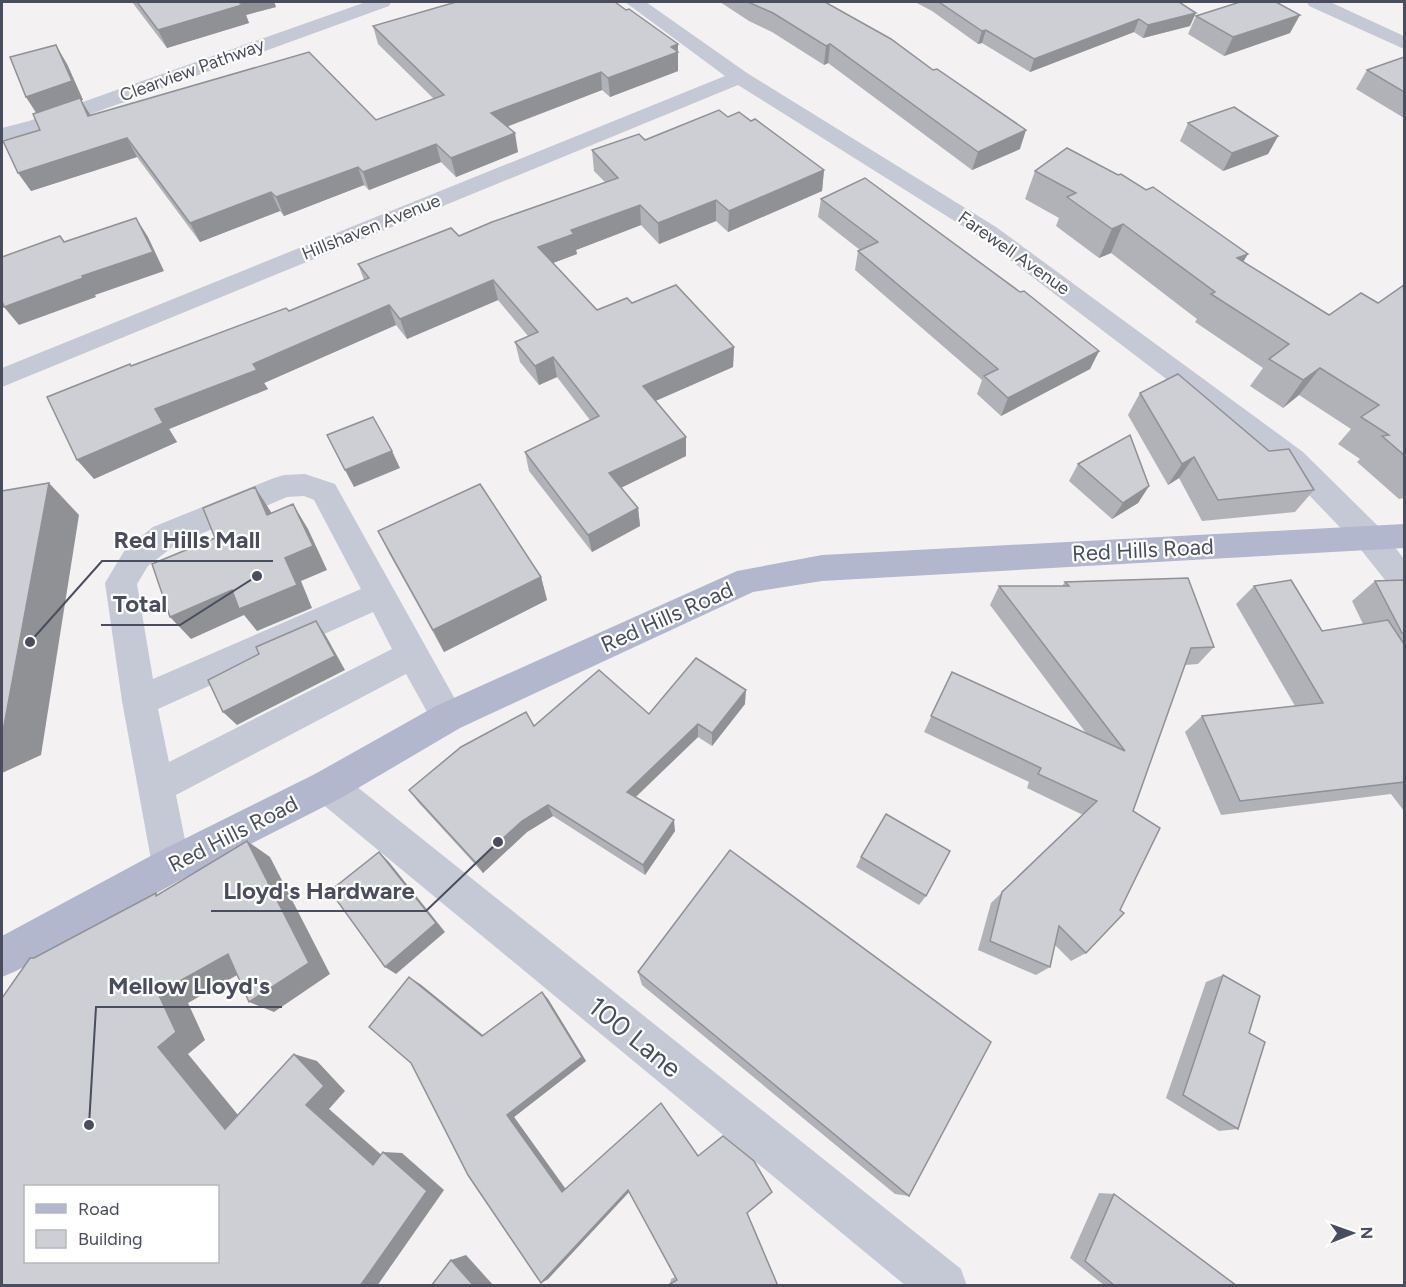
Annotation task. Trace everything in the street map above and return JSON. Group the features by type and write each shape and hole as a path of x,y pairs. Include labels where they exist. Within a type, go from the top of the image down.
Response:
{"main road":[{"name":"Red Hills Road","path":"2,957 171,865 328,786 448,717 748,580 822,568 1404,536"}],"street":[{"name":"Clearview Pathway","path":"2,134 36,126 382,2"},
{"name":"Farewell Avenue","path":"634,2 740,77 988,232 1293,460 1369,537 1404,581"},
{"path":"1316,2 1404,43"},
{"name":"Hillshaven Avenue","path":"2,378 740,77"},
{"path":"171,865 139,701 121,583 137,557 164,536 284,486 305,485 325,492 381,594 411,655 448,717"},
{"path":"139,701 381,594"},
{"path":"156,787 411,655"},
{"name":"100 Lane","path":"328,786 944,1286"}],"building":[{"path":"137,2 239,2 242,5 158,30"},
{"path":"456,2 615,2 626,10 629,9 678,44 671,47 678,52 608,78 601,72 491,113 515,133 451,158 436,144 363,172 358,167 276,197 271,192 190,223 127,138 18,173 3,141 40,130 33,114 80,98 88,116 309,52 376,120 444,95 373,26"},
{"path":"748,2 825,2 891,39 933,70 937,69 1026,130 978,152 830,44 826,46 773,13"},
{"path":"939,2 1179,2 1196,13 1148,25 1139,19 1034,59 986,30 982,31"},
{"path":"1240,2 1276,2 1300,15 1233,37 1196,16"},
{"path":"56,45 72,81 26,97 10,57"},
{"path":"1404,57 1404,92 1367,70"},
{"path":"1234,107 1278,136 1232,153 1188,123"},
{"path":"719,110 728,117 739,112 751,121 755,119 824,170 729,211 716,200 658,223 640,205 571,230 574,234 538,247 597,310 627,298 632,303 676,285 734,347 643,386 686,437 609,473 638,508 588,535 525,452 599,416 553,357 535,366 515,342 538,332 493,280 400,319 389,305 253,364 257,370 155,409 163,423 77,460 47,397 130,364 131,366 286,308 289,311 369,278 358,264 451,228 459,236 492,222 618,178 592,150 639,134 645,140"},
{"path":"1067,148 1118,175 1121,174 1146,190 1153,187 1248,254 1237,258 1329,315 1361,293 1378,303 1404,285 1404,455 1382,436 1389,435 1361,417 1379,405 1320,368 1303,380 1269,359 1289,344 1211,294 1215,292 1123,224 1112,229 1067,197 1076,193 1035,171"},
{"path":"865,178 1020,292 1024,291 1099,351 1008,398 984,376 998,369 858,251 878,242 821,199"},
{"path":"136,218 153,252 82,276 83,278 4,307 2,257 60,236 64,242"},
{"path":"1178,374 1269,451 1289,449 1314,490 1218,500 1194,457 1182,464 1140,393"},
{"path":"373,417 392,451 345,470 327,435"},
{"path":"1130,435 1149,486 1123,503 1078,464"},
{"path":"49,483 3,731 2,732 2,491"},
{"path":"480,484 541,577 433,630 378,531"},
{"path":"255,487 267,515 293,504 313,546 285,558 297,585 239,609 232,590 170,617 152,564 215,538 203,508"},
{"path":"1188,578 1214,647 1191,648 1133,811 1160,828 1120,910 1124,913 1086,953 1059,926 1050,967 990,941 1002,892 1097,801 1038,774 1041,768 931,716 952,672 1125,751 999,586 1069,586 1065,582"},
{"path":"1291,580 1322,631 1388,620 1404,644 1404,782 1240,801 1202,716 1323,703 1254,586"},
{"path":"1404,580 1404,633 1402,633 1375,581"},
{"path":"316,621 335,656 223,712 208,680 259,654 256,647"},
{"path":"696,658 746,690 712,733 698,724 627,792 674,820 643,865 548,805 522,821 476,863 409,790 461,747 526,712 534,726 599,670 649,714"},
{"path":"886,814 950,851 926,896 861,857"},
{"path":"247,841 309,963 249,1002 228,954 158,993 176,1032 158,1047 225,1129 294,1054 324,1086 306,1105 373,1165 383,1152 427,1191 360,1286 2,1286 2,998 30,958 34,958 156,893 156,896"},
{"path":"730,850 991,1042 909,1196 638,972"},
{"path":"379,852 436,923 385,967 330,891"},
{"path":"1223,975 1260,996 1249,1033 1265,1042 1238,1129 1183,1095"},
{"path":"409,977 482,1036 542,992 582,1057 507,1115 562,1192 661,1103 698,1156 723,1136 754,1161 772,1192 747,1213 778,1286 670,1286 677,1280 628,1190 541,1283 468,1175 411,1063 369,1027"},
{"path":"1114,1194 1237,1286 1115,1286 1085,1261"},
{"path":"451,1260 474,1286 431,1286"}],"place":[{"name":"Total","path":"257,576"},
{"name":"Red Hills Mall","path":"30,642"},
{"name":"Lloyd's Hardware","path":"498,842"},
{"name":"Mellow Lloyd's","path":"89,1125"}]}
